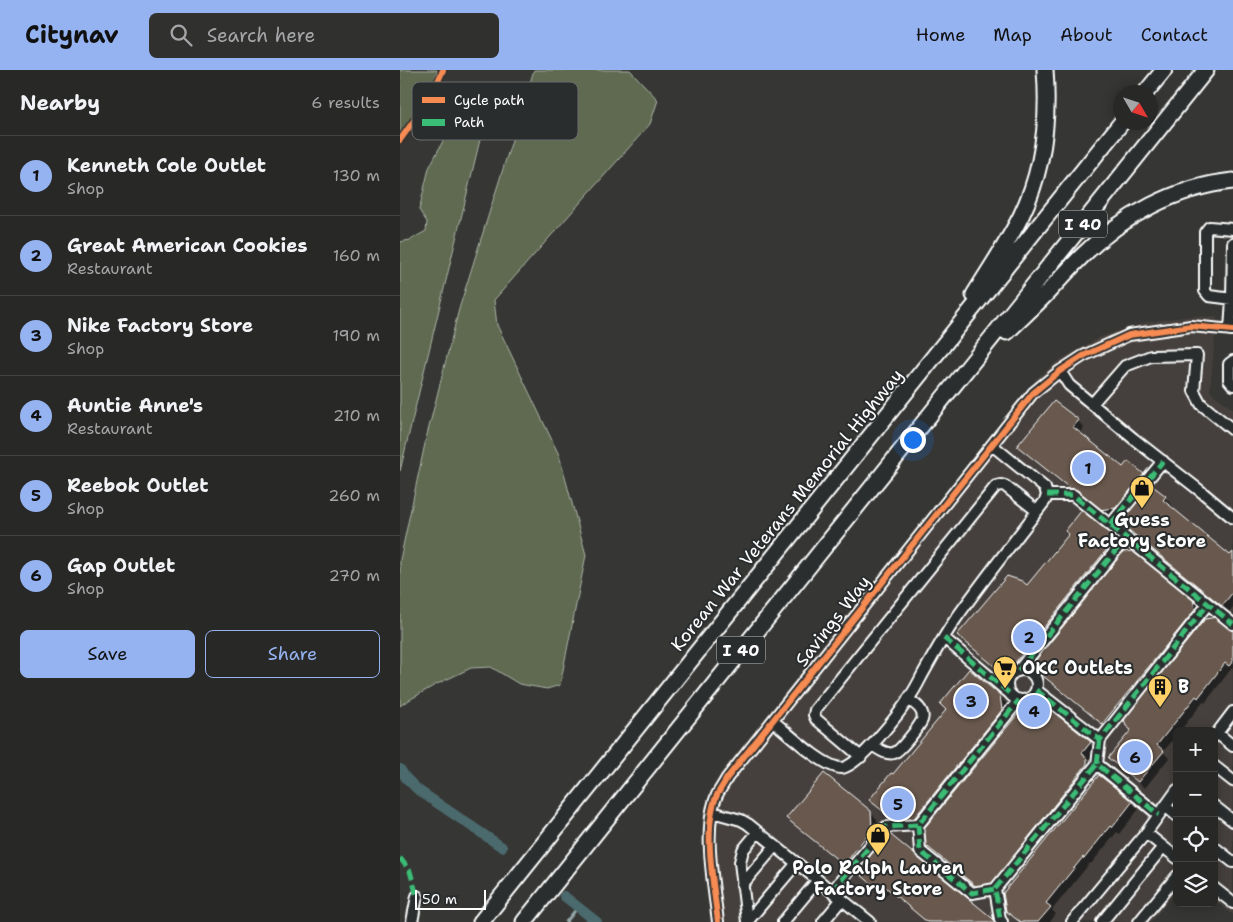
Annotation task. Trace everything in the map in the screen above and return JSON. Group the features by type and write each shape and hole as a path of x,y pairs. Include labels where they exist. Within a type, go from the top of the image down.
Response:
{"highway":[{"path":"940,350 1015,227 1028,199 1039,164 1045,126 1045,70"},
{"path":"1152,85 1164,70"},
{"name":"I 40","path":"524,922 1206,70"},
{"name":"Korean War Veterans Memorial Highway","path":"481,922 1116,130"},
{"path":"959,378 1083,255 1129,218 1173,196 1200,187 1233,181"}],"street":[{"path":"1232,299 1209,296 1205,291 1205,232 1209,227 1233,229"},
{"path":"1231,330 1233,243"},
{"name":"Savings Way","path":"718,922 709,830 717,796 727,778 1033,393 1060,371 1083,356 1129,336 1191,326 1231,330"},
{"path":"1092,404 1125,366 1151,356 1196,355 1194,391 1201,404 1233,430"},
{"path":"1233,361 1229,364 1229,380 1233,385"},
{"path":"1060,371 1069,385 1233,518"},
{"path":"773,721 818,757 829,764 842,768 850,766 862,757 872,745 908,699 955,620 1045,501 1047,495 1045,488 992,445"},
{"path":"1110,525 1163,461"},
{"path":"862,757 816,719 814,715 815,710 996,486 1005,486 1037,511"},
{"path":"1047,495 1073,495 1233,624"},
{"path":"1018,671 1126,538"},
{"path":"1019,700 918,825 920,851 972,893 995,889 1097,764 1100,740 1208,604"},
{"path":"944,638 1012,696 1019,700 1026,700 1036,690 1034,676 1026,670 1012,674 1008,678 1008,692"},
{"path":"1036,690 1100,740"},
{"path":"872,745 883,752 889,753 900,749 921,722 923,716 919,707 908,699"},
{"path":"1218,732 1233,712"},
{"path":"1218,736 1233,746"},
{"path":"1097,764 1162,810 1173,814"},
{"path":"1218,769 1233,781"},
{"path":"1072,922 1146,833 1173,795"},
{"path":"1218,809 1233,821"},
{"path":"712,812 741,820 758,832 842,899 863,920"},
{"path":"832,891 886,828 918,825"},
{"path":"747,922 740,862 743,850 758,832"},
{"path":"1146,833 1173,855"},
{"path":"742,885 775,846"},
{"path":"1102,922 1163,847"},
{"path":"1218,849 1233,862"},
{"path":"747,922 797,863"},
{"path":"783,922 818,880"},
{"path":"1139,922 1173,881"},
{"path":"995,889 1002,922"},
{"path":"1218,891 1233,903"},
{"path":"412,922 417,896"},
{"path":"823,922 842,899"}],"shaded area":[{"path":"1190,316 1217,317 1210,391 1233,409 1233,915 1218,903 1218,727 1173,727 1173,895 1151,922 712,922 702,839 703,816 710,791 722,771 1036,379 1055,363 1100,337 1147,322"}],"green space":[{"path":"400,70 437,70 434,82 412,82 412,120 400,135"},
{"path":"534,70 630,70 658,100 650,124 494,300 497,325 559,455 586,555 560,685 547,689 519,684 491,667 471,668 435,685 400,706 400,560 426,439 459,309 512,140 578,140 578,82 530,82"},
{"path":"443,140 480,140 400,471 400,242 410,240 426,231 427,222 419,210 429,168"}],"building":[{"path":"1054,401 1079,420 1073,427 1123,467 1128,461 1144,474 1117,508 1097,510 1017,446"},
{"path":"1150,484 1166,496 1163,500 1230,555 1233,552 1233,592 1222,606 1119,522"},
{"path":"1082,510 1110,531 1112,543 1005,675 957,635 1007,576 1022,581 1027,585 1069,534 1065,531"},
{"path":"1133,551 1193,599 1195,610 1102,724 1031,666 1123,552"},
{"name":"B","path":"1217,617 1233,630 1233,661 1229,666 1225,663 1198,698 1196,696 1157,745 1164,751 1138,782 1108,758 1131,730 1126,726 1124,719 1205,619"},
{"path":"969,669 1000,695 1002,710 911,822 899,824 869,800 946,710 940,704"},
{"path":"1036,698 1091,742 1082,753 1087,759 1087,764 990,886 978,888 923,843 921,832 1022,709 1025,711"},
{"path":"824,773 871,811 872,829 844,865 786,818"},
{"path":"1099,775 1133,801 1112,828 1110,826 1084,859 1083,857 1046,903 1051,907 1038,922 1020,922 1006,911 1003,893"},
{"path":"886,831 997,922 927,922 883,885 879,890 855,870"}],"waterway":[{"path":"400,769 418,790 502,847"},
{"path":"564,896 597,922"},
{"path":"566,922 578,907"}],"marked path":[{"path":"1110,525 1163,461"},
{"path":"1047,495 1073,495 1233,624"},
{"path":"1018,671 1126,538"},
{"path":"1036,690 1100,740 1208,604"},
{"path":"944,638 1009,693"},
{"path":"832,891 886,827 918,825 1019,700"},
{"path":"1097,764 1100,740"},
{"path":"995,889 1097,764 1159,815"},
{"path":"918,825 920,851 972,893 995,889 1002,922"},
{"path":"400,858 410,871 417,896"}],"cycle path":[{"path":"438,82 443,70"},
{"path":"400,140 412,123"},
{"path":"718,922 710,857 710,823 719,791 727,778 1033,393 1060,371 1083,356 1129,335 1191,326 1233,330"}],"place":[{"name":"Kenneth Cole Outlet","path":"1088,468"},
{"name":"Guess Factory Store","path":"1142,509"},
{"name":"Great American Cookies","path":"1029,637"},
{"name":"OKC Outlets","path":"1005,689"},
{"name":"Nike Factory Store","path":"971,701"},
{"name":"B","path":"1160,708"},
{"name":"Auntie Anne's","path":"1034,711"},
{"name":"Gap Outlet","path":"1135,757"},
{"name":"Reebok Outlet","path":"898,804"},
{"name":"Polo Ralph Lauren Factory Store","path":"878,856"}]}
